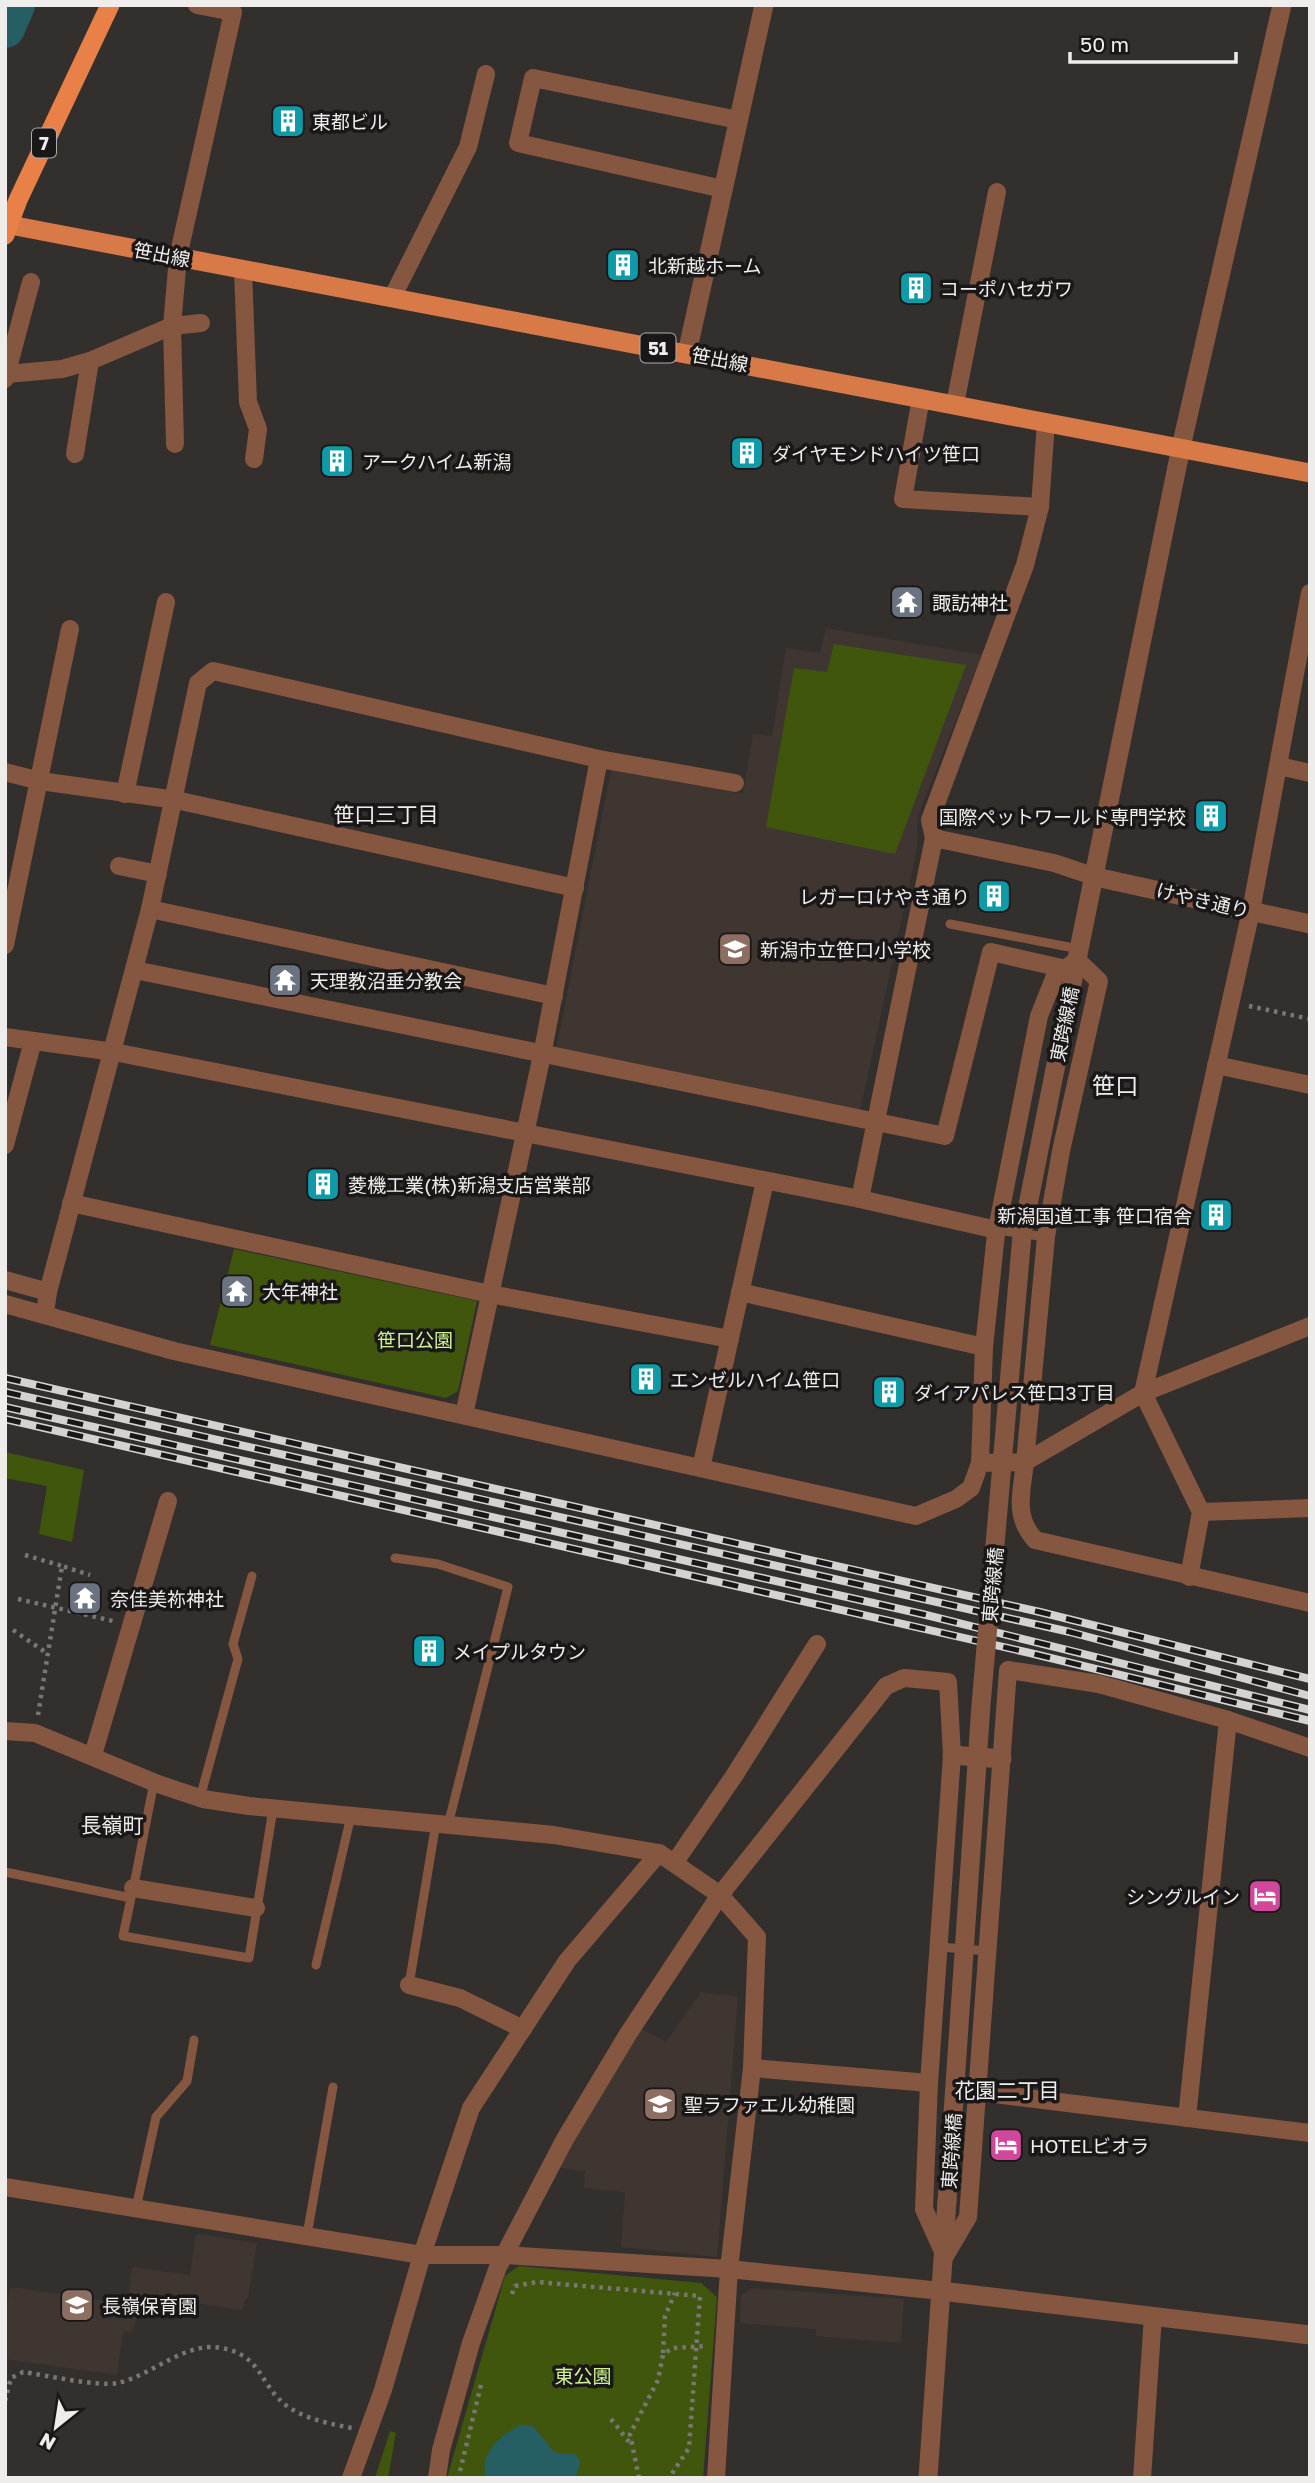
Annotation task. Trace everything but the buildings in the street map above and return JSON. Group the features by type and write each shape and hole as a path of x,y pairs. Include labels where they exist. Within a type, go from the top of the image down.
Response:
{"highway":[{"name":"7","path":"7,228 110,5"}],"main road":[{"name":"笹出線","path":"7,228 178,257 1310,473"}],"street":[{"path":"175,444 172,326 178,257 233,12 197,5"},
{"path":"687,353 764,5"},
{"name":"東跨線橋","path":"928,2478 981,1705 1022,1235 1074,963 1096,877 1181,447 1282,5"},
{"path":"392,298 468,147 486,74"},
{"path":"723,189 518,143 533,78 737,120"},
{"path":"955,404 997,192"},
{"path":"243,270 248,401 258,429 254,459"},
{"path":"31,282 6,377 62,369 90,361 172,326 201,323"},
{"path":"75,454 90,361"},
{"path":"921,398 903,499 1040,507"},
{"path":"860,1199 934,838 930,820 1025,565 1040,507 1046,422"},
{"path":"1189,1577 1201,1512 1143,1393 1251,911 1305,641 1310,593"},
{"path":"125,794 166,602"},
{"path":"5,945 70,628"},
{"path":"45,1313 71,1203 114,1052 150,909 176,800 198,683 213,671 599,759 735,783"},
{"path":"464,1415 526,1135 599,759"},
{"path":"1279,766 1310,772"},
{"path":"5,772 40,781 176,800 575,887"},
{"path":"934,838 1055,863 1096,877"},
{"path":"119,866 158,874"},
{"name":"けやき通り","path":"1096,877 1310,924"},
{"path":"150,909 554,996"},
{"path":"135,970 945,1136 991,953 1074,963 1099,981 1045,1237 1021,1502 1022,1525 1035,1540 1310,1603"},
{"path":"5,1304 174,1351 916,1516 956,1499 971,1488 980,1463 984,1348 996,1230 1039,1016 1055,976 1074,963"},
{"path":"5,1037 114,1052 860,1199 996,1230"},
{"path":"5,1145 33,1041"},
{"path":"1216,1065 1310,1086"},
{"path":"701,1468 765,1181"},
{"path":"71,1203 490,1294 730,1339"},
{"path":"5,1280 48,1292"},
{"path":"740,1292 984,1348"},
{"path":"980,1463 1025,1461 1143,1393 1310,1326"},
{"path":"93,1755 168,1501"},
{"path":"1201,1512 1310,1507"},
{"path":"675,1862 734,1776 817,1644"},
{"path":"945,2256 968,2217 1008,1670 1099,1685 1228,1720 1310,1748"},
{"path":"437,2478 441,2449 471,2343 503,2255 565,2139 621,2045 720,1895 886,1686 904,1678 948,1682 952,1755 929,2084 924,2209 945,2256"},
{"path":"1187,2118 1228,1720"},
{"path":"5,1731 35,1733 200,1798 272,1808 554,1835 659,1853 720,1895 757,1937 752,2068 729,2269 716,2478"},
{"path":"952,1755 1002,1759"},
{"path":"351,2478 369,2431 422,2255 471,2108 567,1961 659,1853"},
{"path":"132,1893 257,1908"},
{"path":"409,1985 460,1998 523,2029"},
{"path":"752,2068 929,2084"},
{"path":"978,2092 1310,2133"},
{"path":"5,2187 422,2255 503,2255 729,2269 1310,2335"},
{"path":"1142,2478 1153,2316"}],"lane":[{"path":"950,924 1074,963"},
{"path":"996,1230 1045,1237"},
{"path":"395,1558 438,1564 508,1587 442,1824 409,1985"},
{"path":"200,1798 238,1659 233,1644 252,1576"},
{"path":"154,1782 123,1936 249,1958 272,1808"},
{"path":"316,1965 351,1816"},
{"path":"5,1872 132,1893"},
{"path":"940,1947 988,1951"},
{"path":"136,2208 156,2117 187,2081 194,2040"},
{"path":"307,2235 333,2087"}],"path":[{"path":"1231,1002 1310,1019"},
{"path":"25,1555 90,1575"},
{"path":"35,1733 62,1566"},
{"path":"18,1599 131,1626"},
{"path":"13,1630 48,1654"},
{"path":"525,2283 593,2284 700,2296 690,2448 669,2478"},
{"path":"639,2478 630,2444 632,2427 658,2380 666,2316 675,2293"},
{"path":"5,2401 11,2378 23,2372 118,2382 155,2370 200,2346 209,2346 233,2350 251,2360 279,2399 293,2410 330,2423 369,2431"},
{"path":"663,2355 672,2348 697,2346"},
{"path":"458,2478 482,2381"},
{"path":"611,2419 630,2444"}],"shaded area":[{"name":"新潟市立笹口小学校","path":"826,628 982,655 918,815 917,849 860,1111 556,1050 611,770 743,794 753,734 772,736 786,648 820,653"},
{"name":"聖ラファエル幼稚園","path":"701,1992 738,1997 717,2257 621,2247 625,2192 584,2188 585,2171 553,2167 639,2027 666,2042"},
{"name":"長嶺保育園","path":"196,2234 257,2243 248,2298 245,2299 243,2310 149,2296 145,2317 137,2317 132,2332 123,2331 117,2375 5,2359 5,2321 10,2287 127,2304 132,2267 190,2275"},
{"path":"751,2288 904,2299 901,2343 816,2336 816,2329 740,2323 741,2296"}],"green space":[{"path":"834,644 966,665 895,854 766,827 794,668 827,672"},
{"name":"笹口公園","path":"234,1249 477,1301 458,1391 446,1398 210,1345"},
{"path":"5,1452 84,1470 72,1542 39,1534 47,1486 5,1478"},
{"name":"東公園","path":"519,2266 701,2283 717,2297 703,2478 447,2478 505,2276"},
{"path":"390,2431 396,2433 388,2478 375,2478"}],"water":[{"path":"521,2425 533,2426 555,2453 574,2454 580,2460 576,2478 486,2478 486,2460 493,2446"}],"waterway":[{"path":"5,28 15,5"}],"railway":[{"path":"5,1378 1040,1612 1310,1679"},
{"path":"5,1392 1070,1632 1310,1696"},
{"path":"5,1407 922,1614 1310,1710"},
{"path":"5,1419 1030,1653 1310,1721"}],"place":[{"name":"東都ビル","path":"288,121"},
{"name":"北新越ホーム","path":"623,265"},
{"name":"コーポハセガワ","path":"916,288"},
{"name":"ダイヤモンドハイツ笹口","path":"747,453"},
{"name":"アークハイム新潟","path":"337,461"},
{"name":"諏訪神社","path":"907,602"},
{"name":"国際ペットワールド専門学校","path":"1211,816"},
{"name":"レガーロけやき通り","path":"994,896"},
{"name":"新潟市立笹口小学校","path":"735,949"},
{"name":"天理教沼垂分教会","path":"285,980"},
{"name":"菱機工業(株)新潟支店営業部","path":"323,1184"},
{"name":"新潟国道工事 笹口宿舎","path":"1216,1215"},
{"name":"大年神社","path":"237,1291"},
{"name":"エンゼルハイム笹口","path":"646,1379"},
{"name":"ダイアパレス笹口3丁目","path":"889,1392"},
{"name":"奈佳美祢神社","path":"85,1598"},
{"name":"メイプルタウン","path":"429,1651"},
{"name":"シングルイン","path":"1265,1896"},
{"name":"聖ラファエル幼稚園","path":"660,2104"},
{"name":"HOTELビオラ","path":"1006,2145"},
{"name":"長嶺保育園","path":"77,2305"}],"district":[{"name":"笹口三丁目","path":"386,814"},
{"name":"笹口","path":"1115,1085"},
{"name":"長嶺町","path":"112,1825"},
{"name":"花園二丁目","path":"1007,2090"}]}
